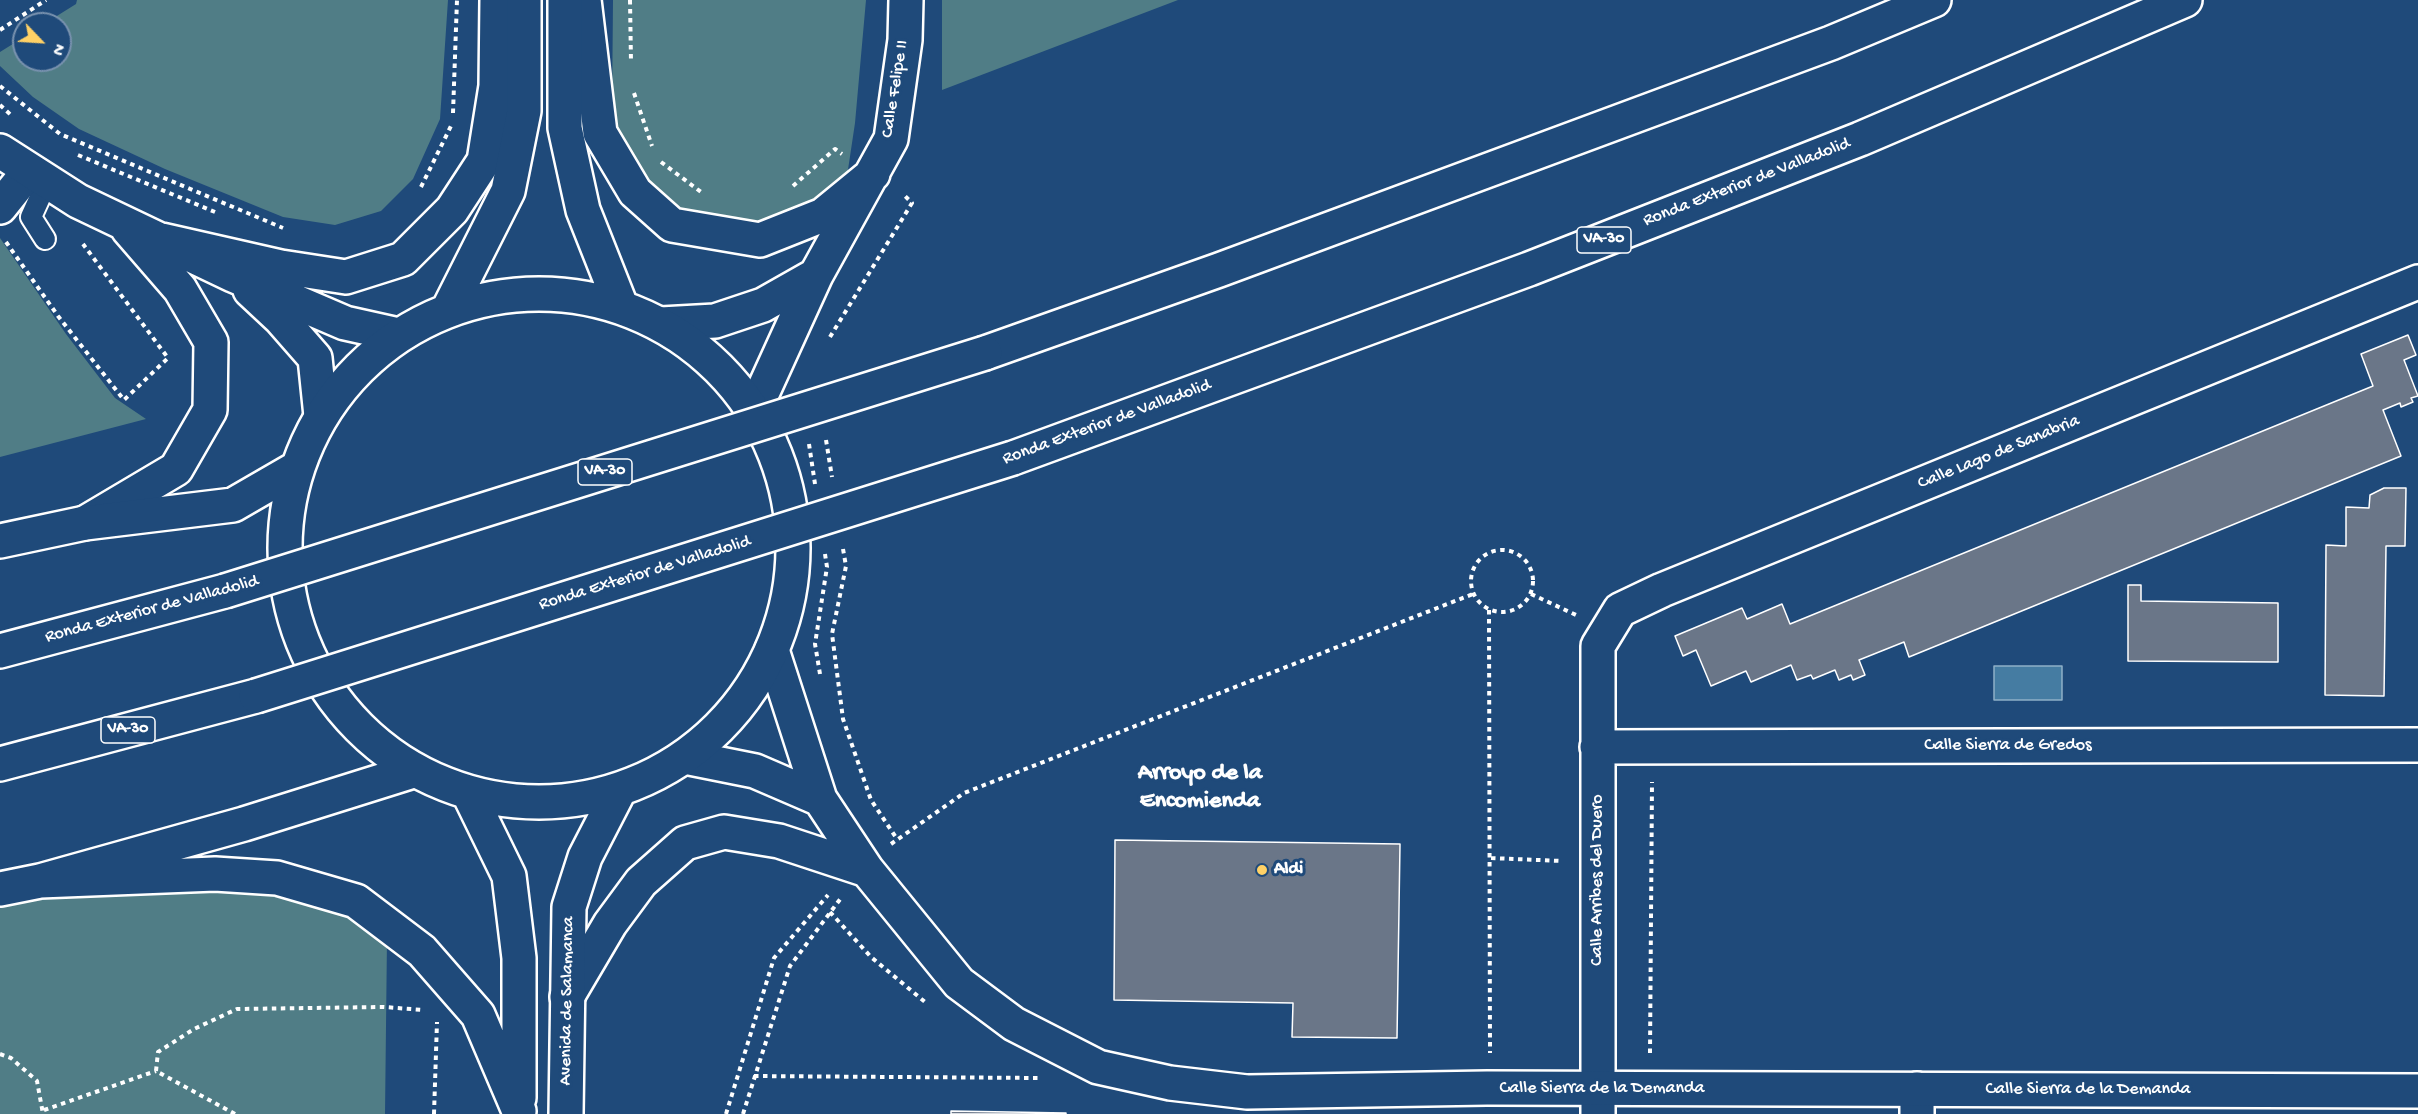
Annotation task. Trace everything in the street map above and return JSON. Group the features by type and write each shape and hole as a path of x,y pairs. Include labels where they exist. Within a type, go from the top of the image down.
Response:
{"main road":[{"path":"162,240 281,267 346,278 403,259 452,210 484,161 496,86 497,0"},
{"path":"448,310 508,191 524,111 524,0"},
{"path":"565,0 565,128 583,210 621,306"},
{"name":"Calle Felipe II","path":"584,0 600,133 635,192 672,225 760,240 823,215 860,166 891,139 905,40 906,0"},
{"name":"Ronda Exterior de Valladolid","path":"0,651 225,591 985,353 1230,266 1830,43 1934,0"},
{"name":"Ronda Exterior de Valladolid","path":"0,764 256,696 1013,458 1529,269 1860,139 2185,0"},
{"path":"0,151 78,201 233,275 345,323 399,335"},
{"name":"Calle Felipe II","path":"754,411 816,275 860,166"},
{"path":"0,207 38,177"},
{"path":"86,523 176,469 210,410 212,342 180,289 121,221"},
{"path":"233,275 280,318 315,358 321,416"},
{"path":"661,324 715,321 763,305 816,275"},
{"name":"Calle Lago de Sanabria","path":"1603,638 1620,610 1662,590 2418,282"},
{"path":"534,293 621,306 661,324 698,348 728,377 754,411 786,487 793,570 772,650 736,710 685,757 619,791 544,804 469,795 413,771 358,729 315,672 290,607 284,537 297,468 321,416 361,366 399,335 448,310 534,293"},
{"path":"0,540 86,523 233,505 297,468"},
{"name":"Calle Arribes del Duero","path":"1598,1102 1597,747 1603,638"},
{"name":"Calle Sierra de la Demanda","path":"772,650 820,799 867,870 959,983 1014,1024 1098,1067 1247,1103 1487,1088 1598,1102 1647,1089 1917,1101 2418,1091"},
{"name":"Calle Sierra de Gredos","path":"1597,747 2418,745"},
{"path":"685,757 755,771 820,799"},
{"path":"0,889 244,824 413,771"},
{"name":"Avenida de Salamanca","path":"566,1114 569,907 585,857 619,791"},
{"path":"469,795 509,876 519,958 519,1112"},
{"path":"567,997 610,924 641,882 685,843 724,832 779,841 867,870"},
{"path":"40,880 225,875 278,878 356,901 422,951 478,1015 519,1112"}],"lane":[{"path":"38,177 31,217 45,239"}],"path":[{"path":"0,30 46,0"},
{"path":"418,194 452,123 457,0"},
{"path":"630,0 631,72"},
{"path":"631,84 652,148"},
{"path":"0,86 60,134 286,229"},
{"path":"0,105 15,118"},
{"path":"784,189 794,185 834,149 860,166"},
{"path":"67,151 217,213"},
{"path":"656,158 706,196"},
{"path":"0,234 58,316 124,400 168,358 70,227 78,201"},
{"path":"1502,549 1513,551 1529,564 1533,584 1531,594 1517,609 1498,612 1489,610 1473,594 1471,573 1476,563 1492,551 1502,549"},
{"path":"888,846 964,793 1473,594"},
{"path":"1531,594 1603,638"},
{"path":"1487,1088 1490,1048 1491,858 1489,610"},
{"path":"1647,1089 1651,1046 1653,747"},
{"path":"1491,858 1597,863"},
{"path":"726,1114 774,958 821,904"},
{"path":"743,1114 790,966 830,912"},
{"path":"156,1071 158,1052 194,1029 237,1009 384,1007 426,1010"},
{"path":"434,1114 437,1010"},
{"path":"0,1054 11,1058 37,1081 44,1112 156,1071 235,1114"},
{"path":"754,1076 1040,1078"}],"green space":[{"path":"77,0 448,0 440,119 413,179 381,211 335,225 283,217 165,169 79,129 33,97 0,66 0,52 12,44 12,72 72,72 72,12 63,12 76,4"},
{"path":"613,0 866,0 855,123 846,183 781,223 745,225 703,217 670,204 633,169 616,144 612,110"},
{"path":"942,0 1178,0 942,90"},
{"path":"0,238 66,334 115,398 146,419 0,457"},
{"path":"212,885 272,889 353,912 387,939 385,1114 0,1114 0,903 40,896"}],"water":[{"path":"1994,666 2062,666 2062,700 1994,700"}],"building":[{"path":"2408,335 2416,355 2404,360 2418,396 2411,398 2413,402 2401,407 2400,403 2383,410 2401,456 1909,657 1904,642 1859,660 1865,675 1853,680 1851,675 1839,680 1835,670 1813,679 1811,675 1797,680 1791,665 1751,682 1746,671 1711,686 1696,650 1683,656 1675,636 1742,608 1747,619 1782,604 1790,624 2373,386 2361,354"},
{"path":"2384,488 2406,488 2405,546 2386,546 2384,696 2325,695 2326,545 2346,546 2346,507 2369,508 2370,495"},
{"path":"2128,585 2141,585 2141,601 2278,603 2278,662 2128,661"},
{"path":"1115,840 1400,844 1397,1038 1292,1037 1293,1003 1114,1000"},
{"path":"951,1111 1066,1113 1066,1114 951,1114"}],"place":[{"name":"Aldi","path":"1262,870"}],"district":[{"name":"Arroyo de la Encomienda","path":"1200,788"}]}
